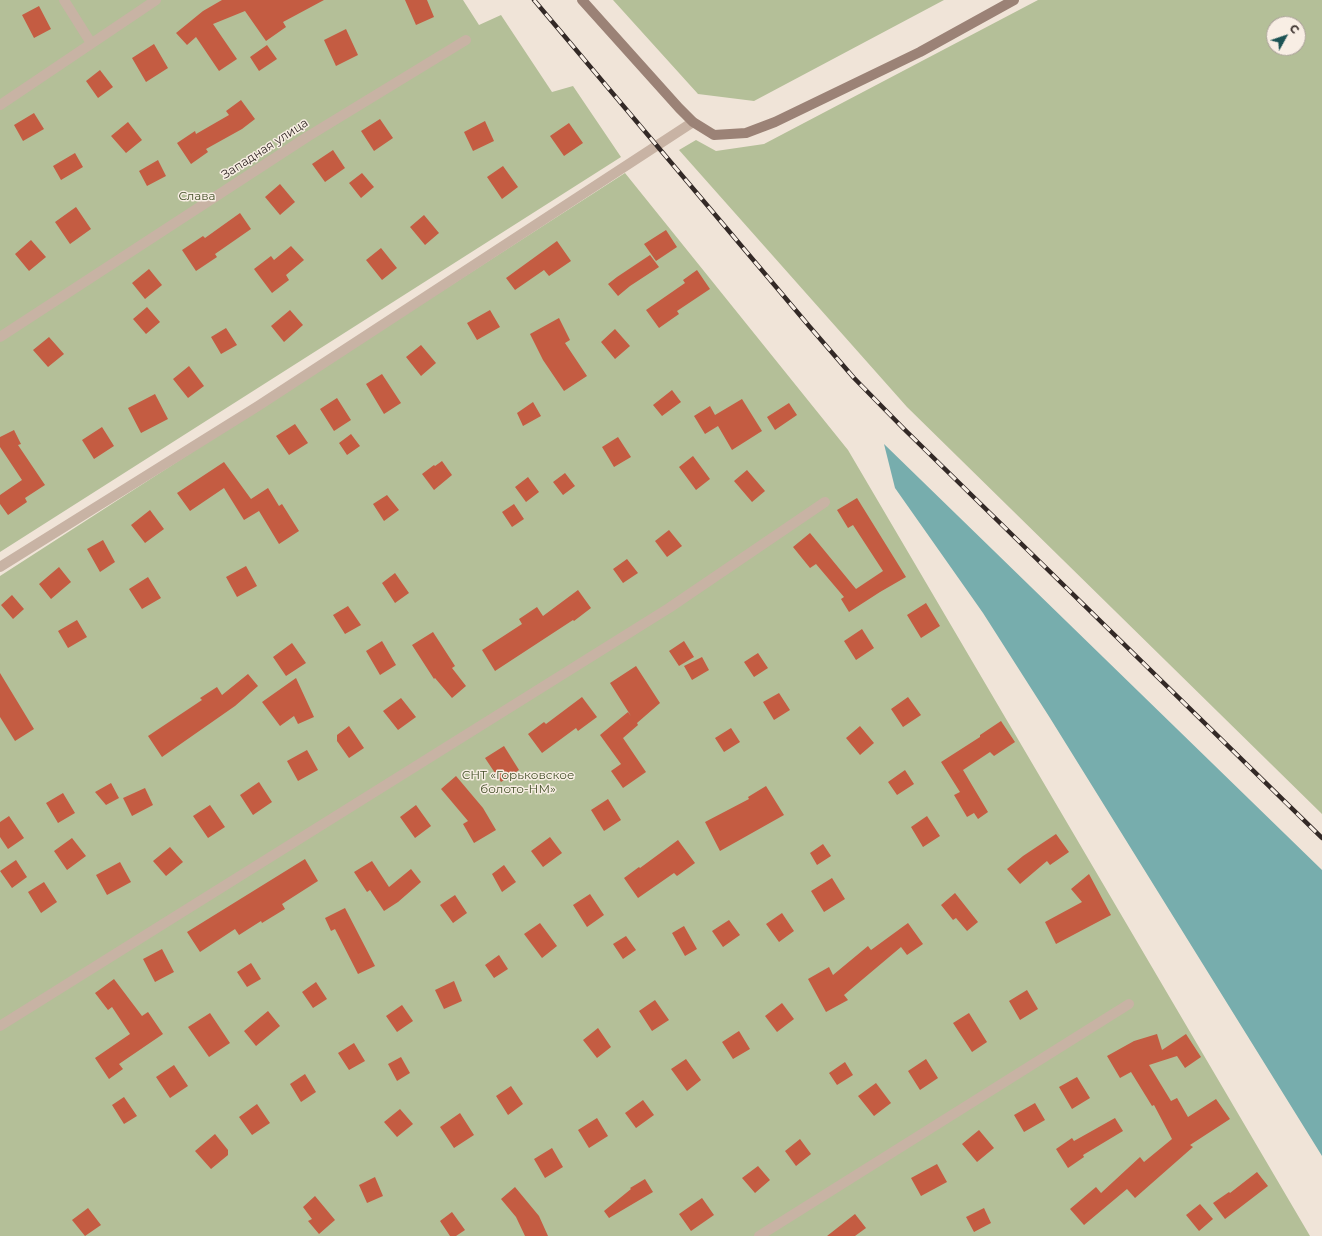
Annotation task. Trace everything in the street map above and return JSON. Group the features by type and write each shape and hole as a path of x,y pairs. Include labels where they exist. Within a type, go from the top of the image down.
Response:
{"street":[{"path":"64,0 91,43"},
{"path":"0,105 156,0"},
{"path":"582,0 679,108 693,122 714,135 746,133 775,122 920,52 1014,0"},
{"name":"Западная улица","path":"0,337 307,137 466,40"},
{"path":"0,567 258,406 693,122"},
{"path":"0,1026 669,608 826,502"},
{"path":"759,1236 1129,1004"}],"green space":[{"name":"Слава","path":"0,0 463,0 479,25 501,15 552,92 573,86 621,157 0,552"},
{"path":"613,0 944,0 754,101 698,94"},
{"path":"1038,0 1322,0 1322,814 907,407 679,150 696,140 716,151 764,144"},
{"name":"СНТ «Горьковское болото-НМ»","path":"625,173 848,450 1310,1236 0,1236 0,576"}],"water":[{"path":"884,444 1322,870 1322,1156 1050,718 983,613 895,488"}],"building":[{"path":"222,0 324,0 283,22 286,27 266,41 245,11 213,24 237,59 219,71 196,37 187,45 176,33 203,11"},
{"path":"405,0 427,0 434,17 416,25"},
{"path":"39,6 51,29 34,38 22,15"},
{"path":"346,29 358,55 336,66 324,40"},
{"path":"154,44 168,68 146,82 132,58"},
{"path":"267,45 277,59 259,71 250,57"},
{"path":"100,70 113,87 98,98 86,81"},
{"path":"241,100 255,119 242,129 206,149 208,152 191,164 177,143 195,131 196,134 229,115 226,111"},
{"path":"34,113 44,129 23,141 14,125"},
{"path":"380,119 393,138 374,151 361,131"},
{"path":"485,121 494,141 473,151 464,132"},
{"path":"128,122 142,140 126,153 111,136"},
{"path":"569,123 583,143 564,156 550,136"},
{"path":"333,150 345,168 325,182 312,164"},
{"path":"75,153 83,167 61,180 53,166"},
{"path":"158,160 166,176 147,186 139,171"},
{"path":"503,166 518,187 502,199 487,177"},
{"path":"362,173 374,187 361,198 349,183"},
{"path":"280,184 295,202 280,215 265,197"},
{"path":"76,207 91,229 70,244 55,222"},
{"path":"240,213 251,229 215,254 217,257 196,271 182,250 203,236 205,238"},
{"path":"424,215 439,233 425,245 410,227"},
{"path":"666,230 677,247 656,261 644,244"},
{"path":"31,240 46,257 29,271 15,254"},
{"path":"557,241 571,261 549,276 544,270 515,290 506,278"},
{"path":"291,246 304,260 286,275 289,280 272,293 254,269 271,256 274,260"},
{"path":"381,248 397,268 382,280 366,260"},
{"path":"650,255 659,267 630,286 618,296 608,284"},
{"path":"149,269 162,285 145,299 132,283"},
{"path":"697,270 710,289 677,311 679,314 659,328 646,310 685,283 683,280"},
{"path":"147,307 160,322 146,334 133,319"},
{"path":"290,310 303,325 284,342 271,326"},
{"path":"490,310 500,327 477,340 467,323"},
{"path":"559,318 570,340 565,343 587,376 564,391 543,360 530,334"},
{"path":"226,328 237,345 221,354 211,337"},
{"path":"615,329 630,346 615,359 601,342"},
{"path":"49,337 64,354 48,367 33,350"},
{"path":"421,345 436,363 421,376 406,357"},
{"path":"189,366 204,386 188,398 173,379"},
{"path":"382,374 401,403 384,414 366,384"},
{"path":"672,390 681,402 662,416 653,405"},
{"path":"155,394 168,419 141,433 128,408"},
{"path":"337,398 351,420 334,431 320,409"},
{"path":"742,399 762,431 732,450 718,426 705,434 694,416 710,406 715,415"},
{"path":"533,402 541,416 523,426 517,413"},
{"path":"789,403 797,415 775,430 767,417"},
{"path":"295,424 308,443 289,455 276,436"},
{"path":"102,427 114,446 94,459 82,440"},
{"path":"14,430 21,444 18,445 45,485 25,498 27,502 8,515 0,504 0,495 22,480 0,447 0,437"},
{"path":"351,434 360,446 347,455 339,443"},
{"path":"618,437 631,457 614,467 602,447"},
{"path":"693,456 710,479 696,490 679,467"},
{"path":"442,461 452,475 434,490 422,474"},
{"path":"224,462 251,499 268,488 279,506 282,504 299,531 279,544 259,511 244,520 224,488 190,511 177,493"},
{"path":"747,470 765,491 752,502 734,481"},
{"path":"565,473 575,486 563,495 553,482"},
{"path":"528,477 539,492 526,502 515,487"},
{"path":"387,495 399,510 384,521 373,504"},
{"path":"857,498 906,577 849,612 841,599 844,597 816,564 810,568 793,547 810,533 856,589 883,571 853,525 848,528 837,510"},
{"path":"514,504 524,519 512,527 502,512"},
{"path":"150,510 164,529 145,543 131,525"},
{"path":"669,530 682,546 667,557 655,541"},
{"path":"103,540 115,562 100,572 87,549"},
{"path":"627,559 638,573 623,583 613,569"},
{"path":"246,566 257,586 237,597 226,577"},
{"path":"59,567 71,582 51,599 39,584"},
{"path":"395,573 409,593 395,603 382,583"},
{"path":"148,577 161,598 142,609 129,589"},
{"path":"578,590 591,608 574,621 573,620 495,671 482,650 522,624 519,619 537,607 543,616"},
{"path":"12,595 24,609 13,619 1,605"},
{"path":"926,603 940,626 921,638 907,615"},
{"path":"348,606 361,625 345,634 333,615"},
{"path":"77,620 87,637 68,648 58,631"},
{"path":"862,629 874,648 856,660 844,641"},
{"path":"433,632 455,666 452,668 466,686 452,698 435,678 434,679 412,645"},
{"path":"382,641 396,665 380,675 366,651"},
{"path":"684,641 694,657 679,666 669,651"},
{"path":"292,643 306,663 286,676 273,657"},
{"path":"758,653 768,668 754,677 744,662"},
{"path":"702,657 709,670 692,680 684,666"},
{"path":"636,666 660,703 637,723 638,725 623,738 646,772 623,788 611,771 621,764 600,735 628,712 631,716 610,683"},
{"path":"0,673 34,729 15,741 0,717"},
{"path":"248,674 258,686 235,706 162,757 148,736 202,700 200,698 217,687 222,695"},
{"path":"296,678 314,717 298,724 294,716 280,726 262,702"},
{"path":"779,693 790,710 774,720 763,702"},
{"path":"582,697 597,717 578,731 576,728 542,753 528,734 544,722 546,724"},
{"path":"908,697 921,715 903,727 891,709"},
{"path":"401,698 416,717 398,730 383,711"},
{"path":"1001,721 1015,742 994,756 990,752 963,770 988,812 978,819 974,813 967,817 954,795 960,792 941,762 980,737 980,735"},
{"path":"349,726 364,748 349,758 337,741 337,735"},
{"path":"860,726 874,743 860,755 846,738"},
{"path":"731,728 740,742 724,752 715,738"},
{"path":"504,746 519,770 501,782 485,758"},
{"path":"307,750 318,770 298,781 287,761"},
{"path":"905,770 914,784 897,795 888,782"},
{"path":"456,776 483,808 496,830 474,843 463,824 468,821 441,789"},
{"path":"259,782 272,802 253,815 240,795"},
{"path":"111,783 119,798 106,805 95,792"},
{"path":"766,786 784,815 720,851 705,822 749,799 748,797"},
{"path":"145,788 153,805 132,816 123,798"},
{"path":"63,793 75,813 58,823 46,803"},
{"path":"608,799 621,820 604,831 591,810"},
{"path":"210,805 225,827 208,838 193,816"},
{"path":"416,805 431,826 415,838 400,817"},
{"path":"9,816 24,838 8,849 0,837 0,822"},
{"path":"927,816 940,836 923,847 911,827"},
{"path":"1056,834 1069,852 1050,865 1047,861 1020,884 1007,869 1023,856"},
{"path":"550,837 562,853 543,867 531,851"},
{"path":"72,838 86,856 67,870 54,851"},
{"path":"678,840 695,863 677,876 674,873 638,898 624,878"},
{"path":"823,844 831,856 817,865 810,853"},
{"path":"170,847 183,862 166,876 153,861"},
{"path":"305,859 318,881 282,904 285,909 262,923 261,921 239,935 235,929 200,952 187,932"},
{"path":"16,860 27,877 12,888 0,871"},
{"path":"372,861 389,887 411,869 421,882 398,902 384,911 370,890 367,892 354,872"},
{"path":"120,862 131,882 107,895 96,875"},
{"path":"504,865 516,882 502,892 492,874"},
{"path":"1089,874 1111,915 1056,944 1045,922 1082,902 1071,889"},
{"path":"832,878 845,899 824,912 811,891"},
{"path":"44,882 57,902 41,913 28,892"},
{"path":"955,893 978,922 967,931 956,918 953,920 941,905"},
{"path":"590,894 604,915 587,927 573,905"},
{"path":"455,895 467,913 453,923 440,905"},
{"path":"345,908 375,966 358,974 335,929 331,931 325,918"},
{"path":"782,913 794,931 779,942 766,924"},
{"path":"729,920 740,935 723,947 712,931"},
{"path":"540,923 557,946 542,958 524,934"},
{"path":"908,923 923,944 907,955 901,947 844,995 848,1000 826,1012 808,979 829,967 833,975 868,946 871,950"},
{"path":"684,926 697,949 685,956 672,933"},
{"path":"626,936 636,950 623,959 613,944"},
{"path":"162,949 174,972 155,982 143,959"},
{"path":"499,955 508,969 494,978 485,965"},
{"path":"251,963 261,979 247,987 237,972"},
{"path":"114,979 142,1016 148,1012 163,1034 119,1064 123,1069 109,1079 95,1058 130,1034 112,1007 108,1010 95,993"},
{"path":"454,981 462,1001 444,1009 435,990"},
{"path":"316,982 327,999 313,1008 302,992"},
{"path":"1027,990 1038,1009 1020,1020 1009,1001"},
{"path":"655,1000 669,1020 652,1031 639,1011"},
{"path":"782,1003 794,1019 777,1032 765,1016"},
{"path":"402,1005 413,1021 397,1032 386,1016"},
{"path":"268,1011 280,1026 256,1046 244,1031"},
{"path":"210,1013 230,1043 209,1057 188,1027"},
{"path":"969,1013 987,1042 972,1052 953,1023"},
{"path":"598,1028 611,1047 597,1058 583,1040"},
{"path":"739,1031 750,1049 733,1059 722,1042"},
{"path":"1157,1034 1162,1050 1186,1034 1201,1057 1185,1068 1177,1056 1149,1065 1171,1101 1177,1098 1188,1117 1216,1099 1230,1119 1190,1145 1193,1147 1135,1198 1127,1189 1084,1225 1070,1209 1096,1187 1101,1193 1140,1157 1144,1162 1172,1139 1154,1105 1152,1106 1131,1072 1120,1078 1107,1056 1134,1041"},
{"path":"354,1043 365,1061 349,1070 338,1053"},
{"path":"401,1057 410,1073 397,1081 388,1064"},
{"path":"686,1059 701,1080 687,1091 671,1069"},
{"path":"926,1059 938,1078 920,1090 908,1071"},
{"path":"845,1062 853,1075 837,1085 829,1073"},
{"path":"174,1065 188,1086 170,1098 156,1077"},
{"path":"305,1074 316,1092 301,1102 290,1084"},
{"path":"1077,1077 1090,1098 1072,1109 1059,1087"},
{"path":"876,1083 891,1103 874,1116 858,1096"},
{"path":"511,1086 523,1104 508,1115 496,1096"},
{"path":"124,1097 137,1116 124,1124 112,1105"},
{"path":"643,1100 654,1115 636,1128 625,1113"},
{"path":"1035,1103 1045,1120 1024,1132 1014,1115"},
{"path":"257,1104 270,1123 252,1135 239,1117"},
{"path":"400,1109 413,1124 397,1137 384,1122"},
{"path":"460,1113 474,1135 454,1148 440,1127"},
{"path":"597,1118 608,1136 589,1148 578,1130"},
{"path":"1115,1118 1123,1131 1083,1155 1084,1157 1068,1168 1056,1149 1072,1138 1074,1141"},
{"path":"979,1130 994,1148 977,1162 962,1144"},
{"path":"215,1134 228,1150 228,1155 211,1169 195,1151"},
{"path":"800,1139 811,1154 796,1166 785,1151"},
{"path":"552,1148 563,1167 545,1178 534,1159"},
{"path":"937,1164 947,1182 921,1196 911,1178"},
{"path":"758,1166 770,1180 755,1193 742,1178"},
{"path":"1257,1172 1268,1186 1225,1219 1213,1203 1229,1192 1230,1193"},
{"path":"375,1177 383,1196 367,1203 359,1185"},
{"path":"645,1179 653,1192 609,1218 604,1211 631,1189 630,1188"},
{"path":"515,1187 539,1216 548,1236 525,1236 516,1217 501,1199"},
{"path":"315,1196 335,1220 319,1234 308,1221 312,1219 303,1207"},
{"path":"702,1198 714,1215 691,1231 679,1214"},
{"path":"1200,1204 1213,1219 1199,1231 1186,1215"},
{"path":"88,1208 101,1225 85,1236 72,1220"},
{"path":"984,1208 991,1223 974,1232 966,1217"},
{"path":"452,1212 465,1230 456,1236 450,1236 440,1221"},
{"path":"855,1214 866,1228 855,1236 827,1236"}],"railway":[{"path":"534,0 854,378 903,428 1322,838"}]}
